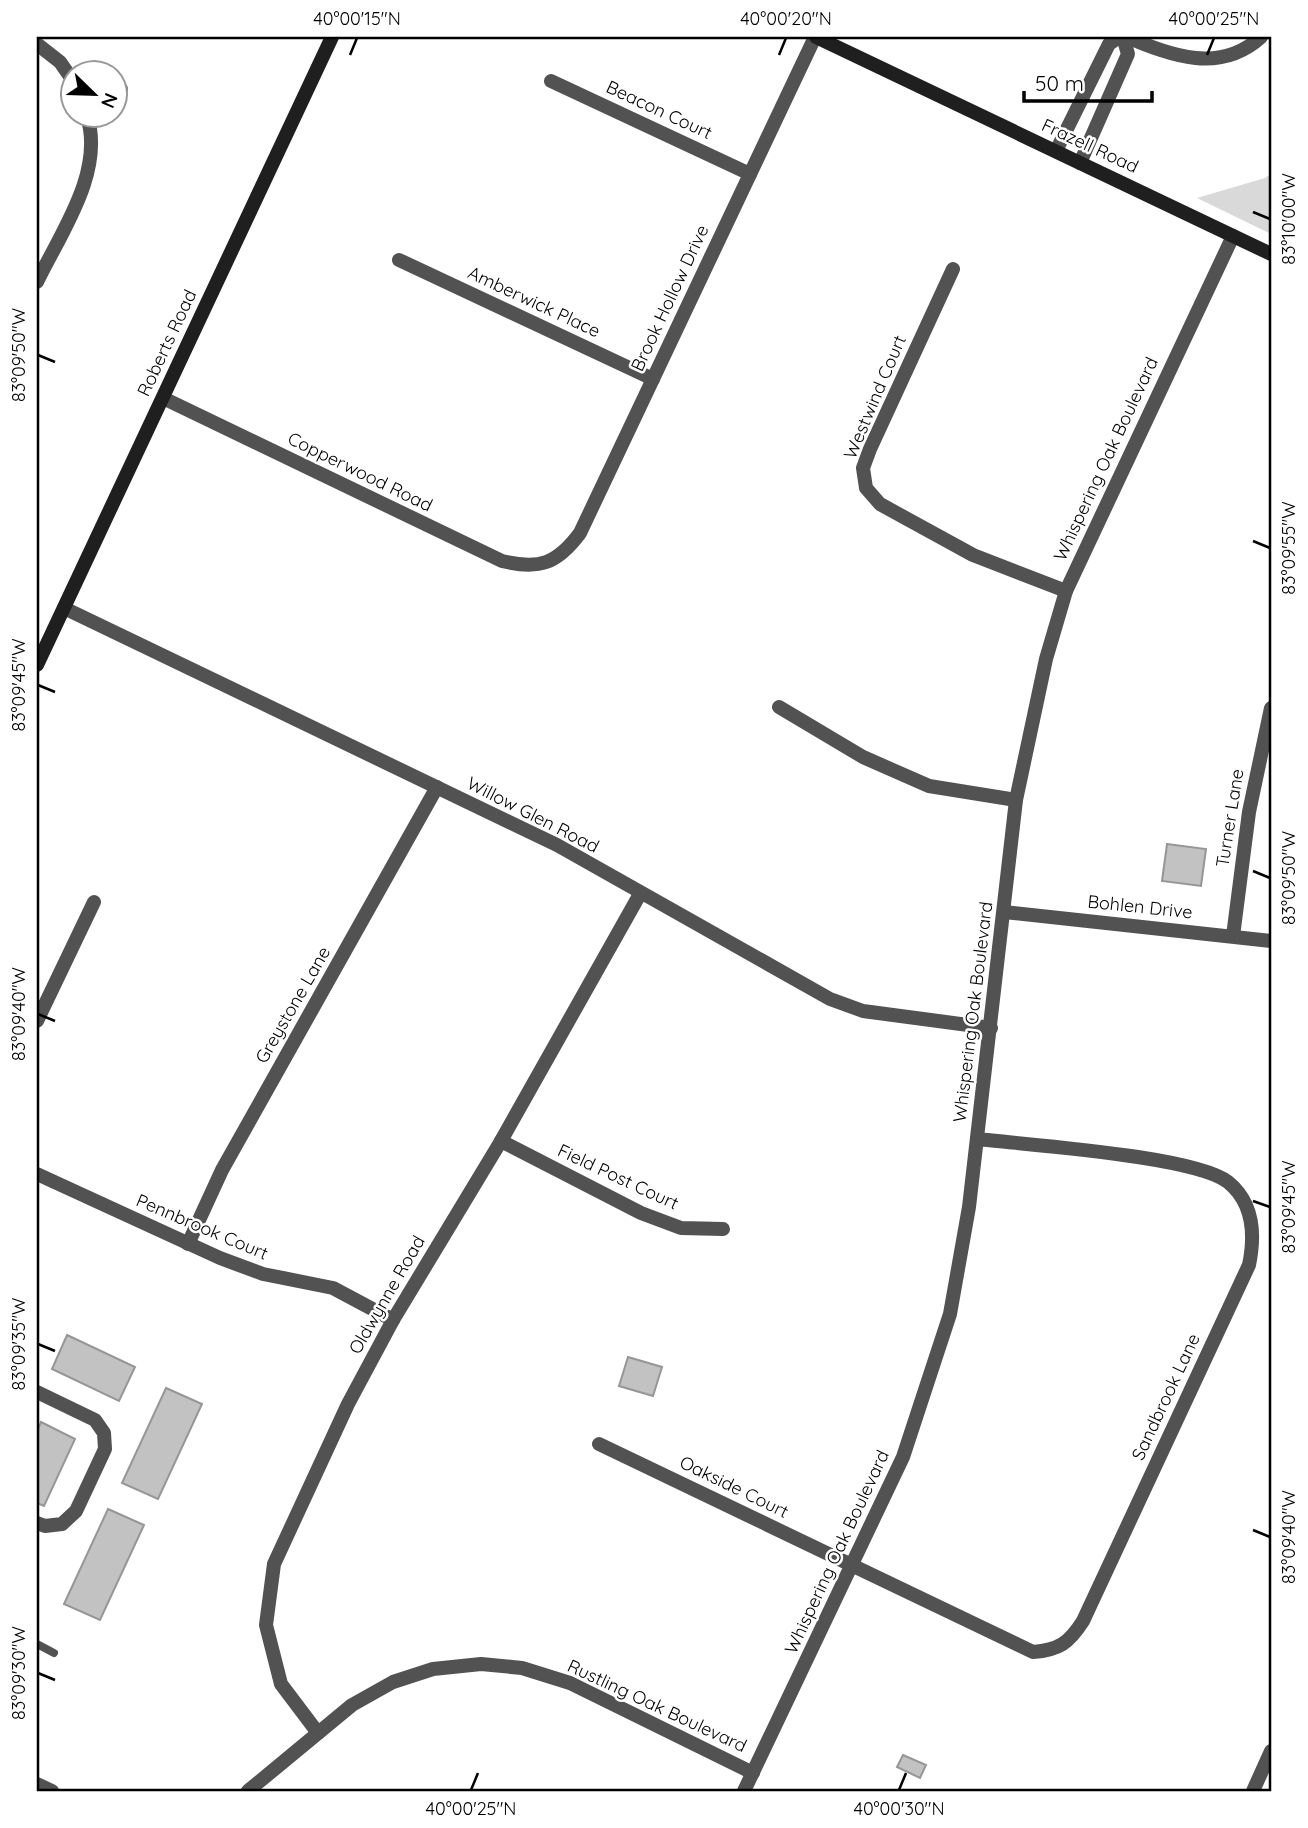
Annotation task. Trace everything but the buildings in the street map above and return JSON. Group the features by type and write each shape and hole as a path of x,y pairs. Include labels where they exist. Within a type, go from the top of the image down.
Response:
{"main road":[{"name":"Roberts Road","path":"37,665 332,37"},
{"name":"Frazell Road","path":"816,37 1271,254"}],"street":[{"name":"Brook Hollow Drive","path":"544,564 565,552 580,533 816,37"},
{"path":"1080,163 1128,54 1123,37"},
{"path":"1056,151 1109,44 1123,37 1168,54 1192,59 1219,58 1250,46 1261,37"},
{"path":"37,44 60,62"},
{"name":"Beacon Court","path":"551,81 750,174"},
{"path":"37,282 86,181 91,150 89,130"},
{"name":"Whispering Oak Boulevard","path":"744,1791 903,1457 950,1314 978,1139 1016,800 1046,659 1066,591 1233,236"},
{"name":"Amberwick Place","path":"399,260 653,379"},
{"name":"Westwind Court","path":"953,269 870,449 863,468 866,488 880,504 948,543 1066,591"},
{"name":"Copperwood Road","path":"163,398 502,561 523,566 544,564"},
{"name":"Willow Glen Road","path":"64,608 557,845 830,999 863,1011 991,1028"},
{"path":"779,707 863,757 929,786 1016,800"},
{"name":"Turner Lane","path":"1233,936 1249,813 1271,708"},
{"name":"Greystone Lane","path":"188,1244 229,1158 437,787"},
{"name":"Oldwynne Road","path":"318,1733 281,1684 266,1625 274,1564 348,1404 393,1320 500,1140 640,894"},
{"path":"37,1021 94,902"},
{"name":"Bohlen Drive","path":"1004,912 1271,941"},
{"name":"Sandbrook Lane","path":"853,1565 1033,1652 1053,1651 1070,1640 1083,1621 1249,1265 1253,1230 1248,1212 1230,1184 1215,1173 1180,1164 978,1139"},
{"name":"Field Post Court","path":"500,1140 642,1213 681,1228 723,1229"},
{"name":"Pennbrook Court","path":"37,1174 188,1244 263,1274 333,1288 393,1320"},
{"path":"37,1392 95,1420 104,1433 105,1449 76,1511 61,1524 45,1526 37,1522"},
{"name":"Oakside Court","path":"599,1444 853,1565"},
{"name":"Rustling Oak Boulevard","path":"248,1791 352,1705 393,1682 433,1669 481,1664 522,1668 570,1683 753,1773"},
{"path":"1253,1791 1271,1751"},
{"path":"37,1784 52,1791"}],"lane":[{"path":"37,1644 54,1653"}],"shaded area":[{"path":"1271,174 1271,234 1197,198 1265,178"}]}
